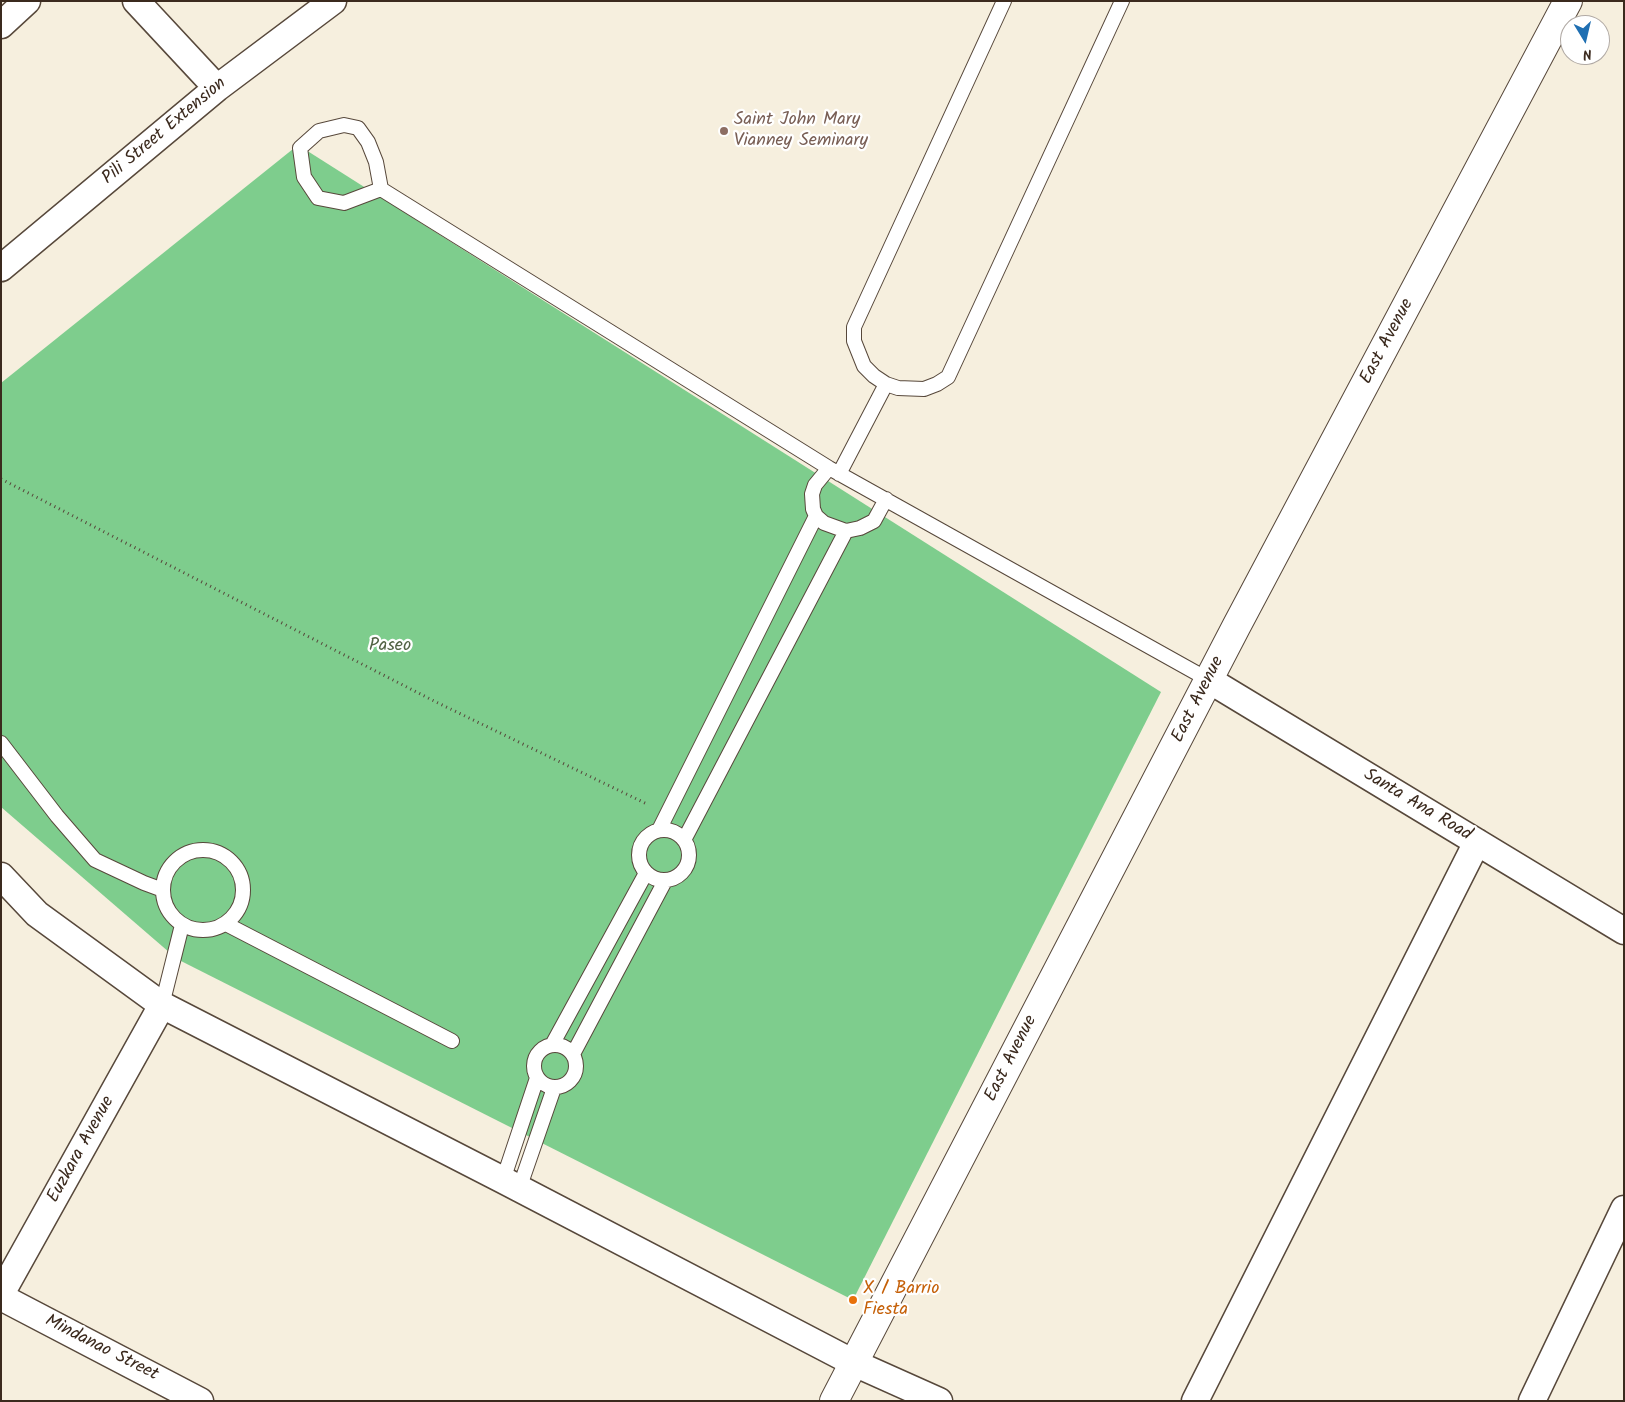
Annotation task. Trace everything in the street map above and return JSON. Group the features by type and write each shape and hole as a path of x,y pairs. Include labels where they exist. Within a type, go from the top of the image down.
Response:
{"street":[{"path":"1,25 27,1"},
{"path":"136,1 217,88"},
{"name":"Pili Street Extension","path":"1,268 217,88 333,1"},
{"name":"East Avenue","path":"834,1401 1209,680 1568,1"},
{"name":"Santa Ana Road","path":"1209,680 1624,932"},
{"path":"1194,1401 1477,842"},
{"path":"1,876 37,914 162,1005 854,1363 939,1401"},
{"name":"Euzkara Avenue","path":"1,1296 162,1005"},
{"path":"1532,1401 1624,1209"},
{"name":"Mindanao Street","path":"1,1296 200,1401"}],"lane":[{"path":"1004,1 854,327 854,341 864,366 886,384 898,388 924,389 948,377 1122,1"},
{"path":"381,189 344,203 318,198 304,177 300,148 319,131 344,125 358,128 368,142 376,162 381,189 834,471 1209,680"},
{"path":"886,384 834,471 815,485 812,494 813,509 816,516 824,523 846,530 860,528 874,521 886,500"},
{"path":"659,830 816,516"},
{"path":"684,840 846,530"},
{"path":"1,743 57,816 95,860 163,890"},
{"path":"659,830 669,831 678,834 684,840 689,853 687,866 678,877 665,881 655,879 646,873 639,862 640,848 647,836 659,830"},
{"path":"199,849 218,852 236,866 244,889 241,906 226,924 205,930 182,925 167,909 163,890 164,878 173,863 199,849"},
{"path":"552,1045 646,873"},
{"path":"537,1078 545,1085 554,1088 569,1082 576,1069 573,1054 665,881"},
{"path":"226,924 452,1041"},
{"path":"162,1005 182,925"},
{"path":"600,958 620,966"},
{"path":"578,997 598,1008"},
{"path":"511,1184 537,1078 534,1068 536,1057 542,1049 552,1045 564,1047 573,1054"},
{"path":"511,1184 554,1088"}],"path":[{"path":"1,479 436,702 668,814"}],"green space":[{"name":"Paseo","path":"298,145 1161,692 853,1300 177,959 1,807 1,383"}],"place":[{"name":"Saint John Mary Vianney Seminary","path":"724,131"},
{"name":"X / Barrio Fiesta","path":"853,1300"}]}
